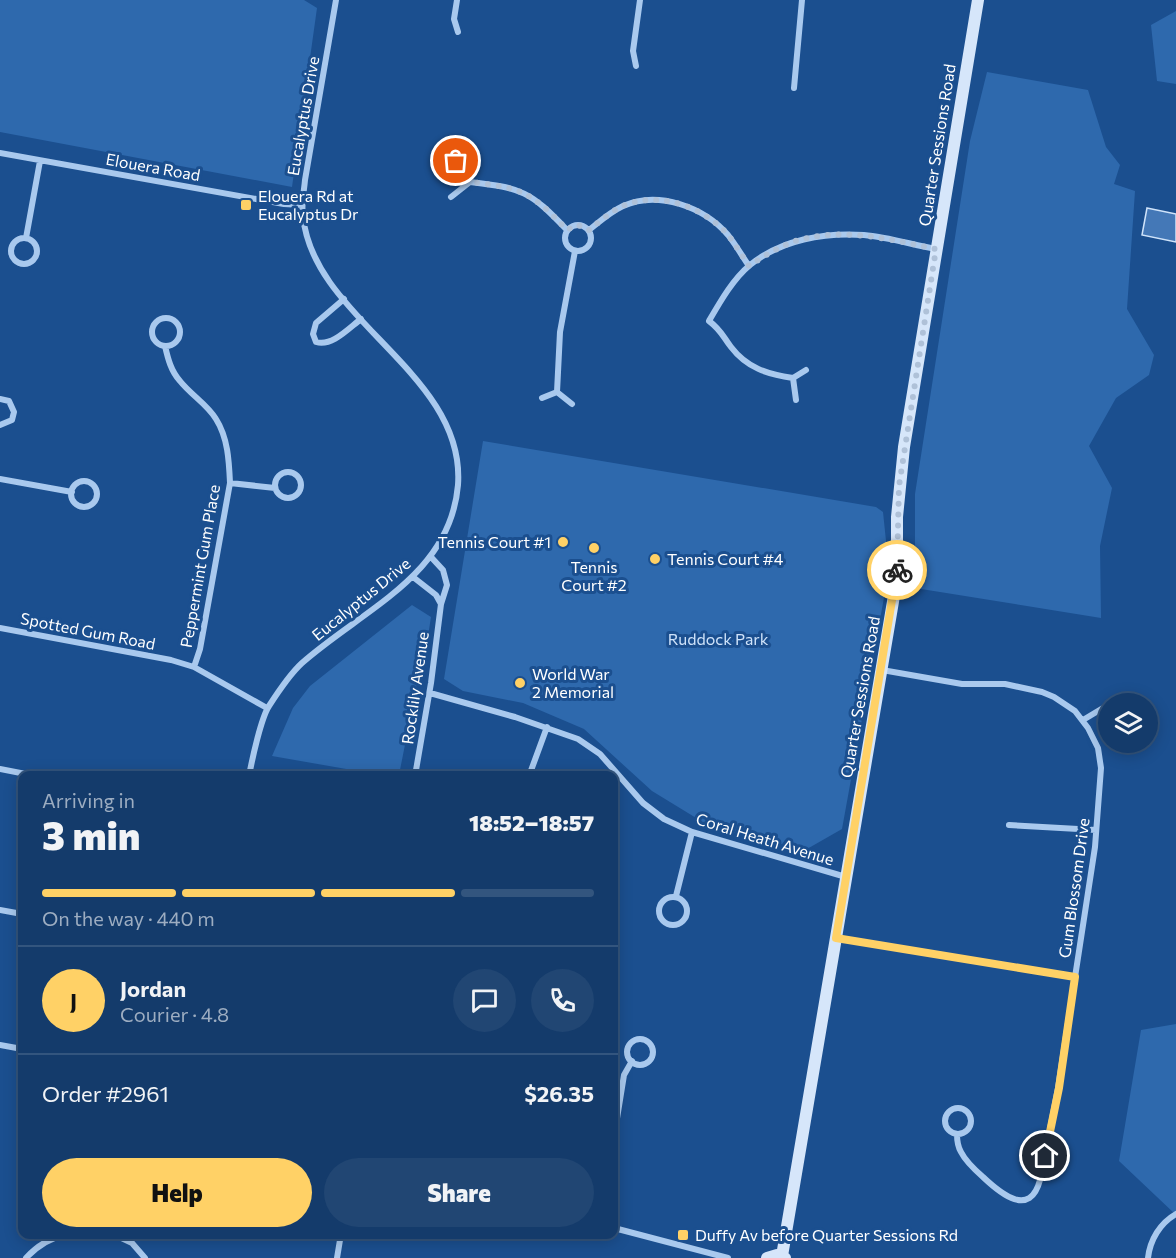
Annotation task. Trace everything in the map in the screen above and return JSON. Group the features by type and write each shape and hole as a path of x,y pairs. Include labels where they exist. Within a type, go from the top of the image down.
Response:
{"main road":[{"name":"Quarter Sessions Road","path":"784,1257 897,578 897,517 903,457 978,0"},
{"path":"767,1258 784,1257"}],"street":[{"name":"Eucalyptus Drive","path":"250,771 267,708 301,664 413,577 431,557 449,528 458,484 452,437 434,402 344,298 316,261 306,233 302,206 336,0"},
{"path":"457,0 454,19 458,32"},
{"path":"636,66 633,51 640,0"},
{"path":"794,88 802,0"},
{"name":"Elouera Road","path":"0,153 302,206"},
{"path":"26,238 40,161"},
{"path":"456,161 470,182"},
{"path":"451,197 470,182 502,186 524,192 542,204 567,230"},
{"path":"589,230 623,206 639,200 660,200 683,204 704,216 727,234 749,266"},
{"path":"576,225 585,227 589,230 591,238 589,245 583,250 575,251 567,246 564,238 567,230 576,225"},
{"path":"806,370 793,378 759,371 750,366 730,346 721,330 709,321 721,300 749,266 775,250 802,239 834,235 865,235 936,249"},
{"path":"26,238 35,243 37,253 33,260 24,264 15,260 12,250 16,241 26,238"},
{"path":"557,392 560,332 575,251"},
{"path":"344,298 316,323 313,334 316,342 321,344 332,340 361,319"},
{"name":"Peppermint Gum Place","path":"165,346 174,344 179,337 177,323 169,319 156,322 152,330 154,339 165,346 173,371 179,381 210,411 222,431 228,452 230,483 200,649 194,667"},
{"path":"793,378 796,400"},
{"path":"542,398 557,392"},
{"path":"557,392 572,404"},
{"path":"0,399 9,401 14,412 8,423 0,425"},
{"path":"230,483 274,488 279,495 287,498 299,493 301,484 294,474 286,472 276,480 274,488"},
{"path":"0,479 72,492"},
{"path":"83,481 91,483 97,494 95,502 83,507 76,503 72,492 76,484 83,481"},
{"name":"Rocklily Avenue","path":"417,771 430,693 441,604 447,585 446,575 431,557"},
{"path":"413,577 436,595 441,604"},
{"name":"Spotted Gum Road","path":"0,628 171,660 194,667 267,708"},
{"name":"Gum Blossom Drive","path":"882,670 962,684 1005,684 1042,692 1066,703 1083,720 1098,748 1101,768 1096,830 1059,1088 1035,1194 1024,1200 1015,1200 993,1186 961,1153 957,1134"},
{"name":"Coral Heath Avenue","path":"430,693 547,727 578,739 600,754 615,771"},
{"path":"1083,720 1098,711"},
{"path":"531,771 547,727"},
{"path":"0,769 18,772"},
{"name":"Coral Heath Avenue","path":"618,775 643,803 664,819 692,832 846,877"},
{"path":"1010,825 1096,830"},
{"path":"676,896 692,832"},
{"path":"676,896 684,901 687,914 678,924 669,924 661,919 658,909 666,898 676,896"},
{"path":"0,910 18,914"},
{"path":"836,938 1075,977"},
{"path":"638,1039 649,1043 653,1050 651,1059 644,1064 632,1061 627,1050 631,1043 638,1039"},
{"path":"0,1045 18,1048"},
{"path":"618,1112 624,1075 632,1061"},
{"name":"Gum Blossom Drive","path":"953,1109 962,1109 969,1113 970,1125 965,1132 957,1134 949,1130 946,1119 953,1109"},
{"path":"1148,1258 1150,1243 1155,1235 1169,1218 1176,1214"},
{"path":"618,1229 728,1258"},
{"path":"43,1239 44,1243"},
{"path":"26,1258 36,1248 54,1239"},
{"path":"122,1239 132,1244 146,1258"},
{"path":"337,1258 340,1239"}],"green space":[{"path":"0,0 304,0 317,8 292,187 0,132"},
{"path":"1176,11 1176,84 1157,81 1151,25"},
{"path":"987,72 1088,90 1106,147 1120,165 1114,184 1135,191 1127,309 1154,355 1149,375 1116,398 1089,446 1112,488 1100,546 1101,618 915,588 915,494 970,141"},
{"name":"Ruddock Park","path":"483,441 876,507 883,512 889,570 842,829 807,849 747,837 706,824 652,791 584,729 523,703 463,691 444,679"},
{"path":"412,605 431,617 422,674 419,674 400,771 352,771 272,756 293,708 310,686"},
{"path":"1176,1024 1175,1214 1119,1161 1141,1030"}],"building":[{"path":"1147,208 1176,214 1176,242 1142,235"}],"way so far":[{"path":"456,161 470,182 514,188 524,192 542,204 567,230 576,225 589,230 608,215 639,200 660,200 683,204 704,216 727,234 749,266 775,250 802,239 834,235 865,235 936,249 899,486 897,570"}],"place":[{"name":"Elouera Rd at Eucalyptus Dr","path":"246,205"},
{"name":"Tennis Court #1","path":"563,542"},
{"name":"Tennis Court #2","path":"594,548"},
{"name":"Tennis Court #4","path":"655,559"},
{"name":"World War 2 Memorial","path":"520,683"},
{"name":"Duffy Av before Quarter Sessions Rd","path":"683,1235"}],"route":[{"path":"897,570 836,938 1075,977 1059,1088 1045,1156"}]}
